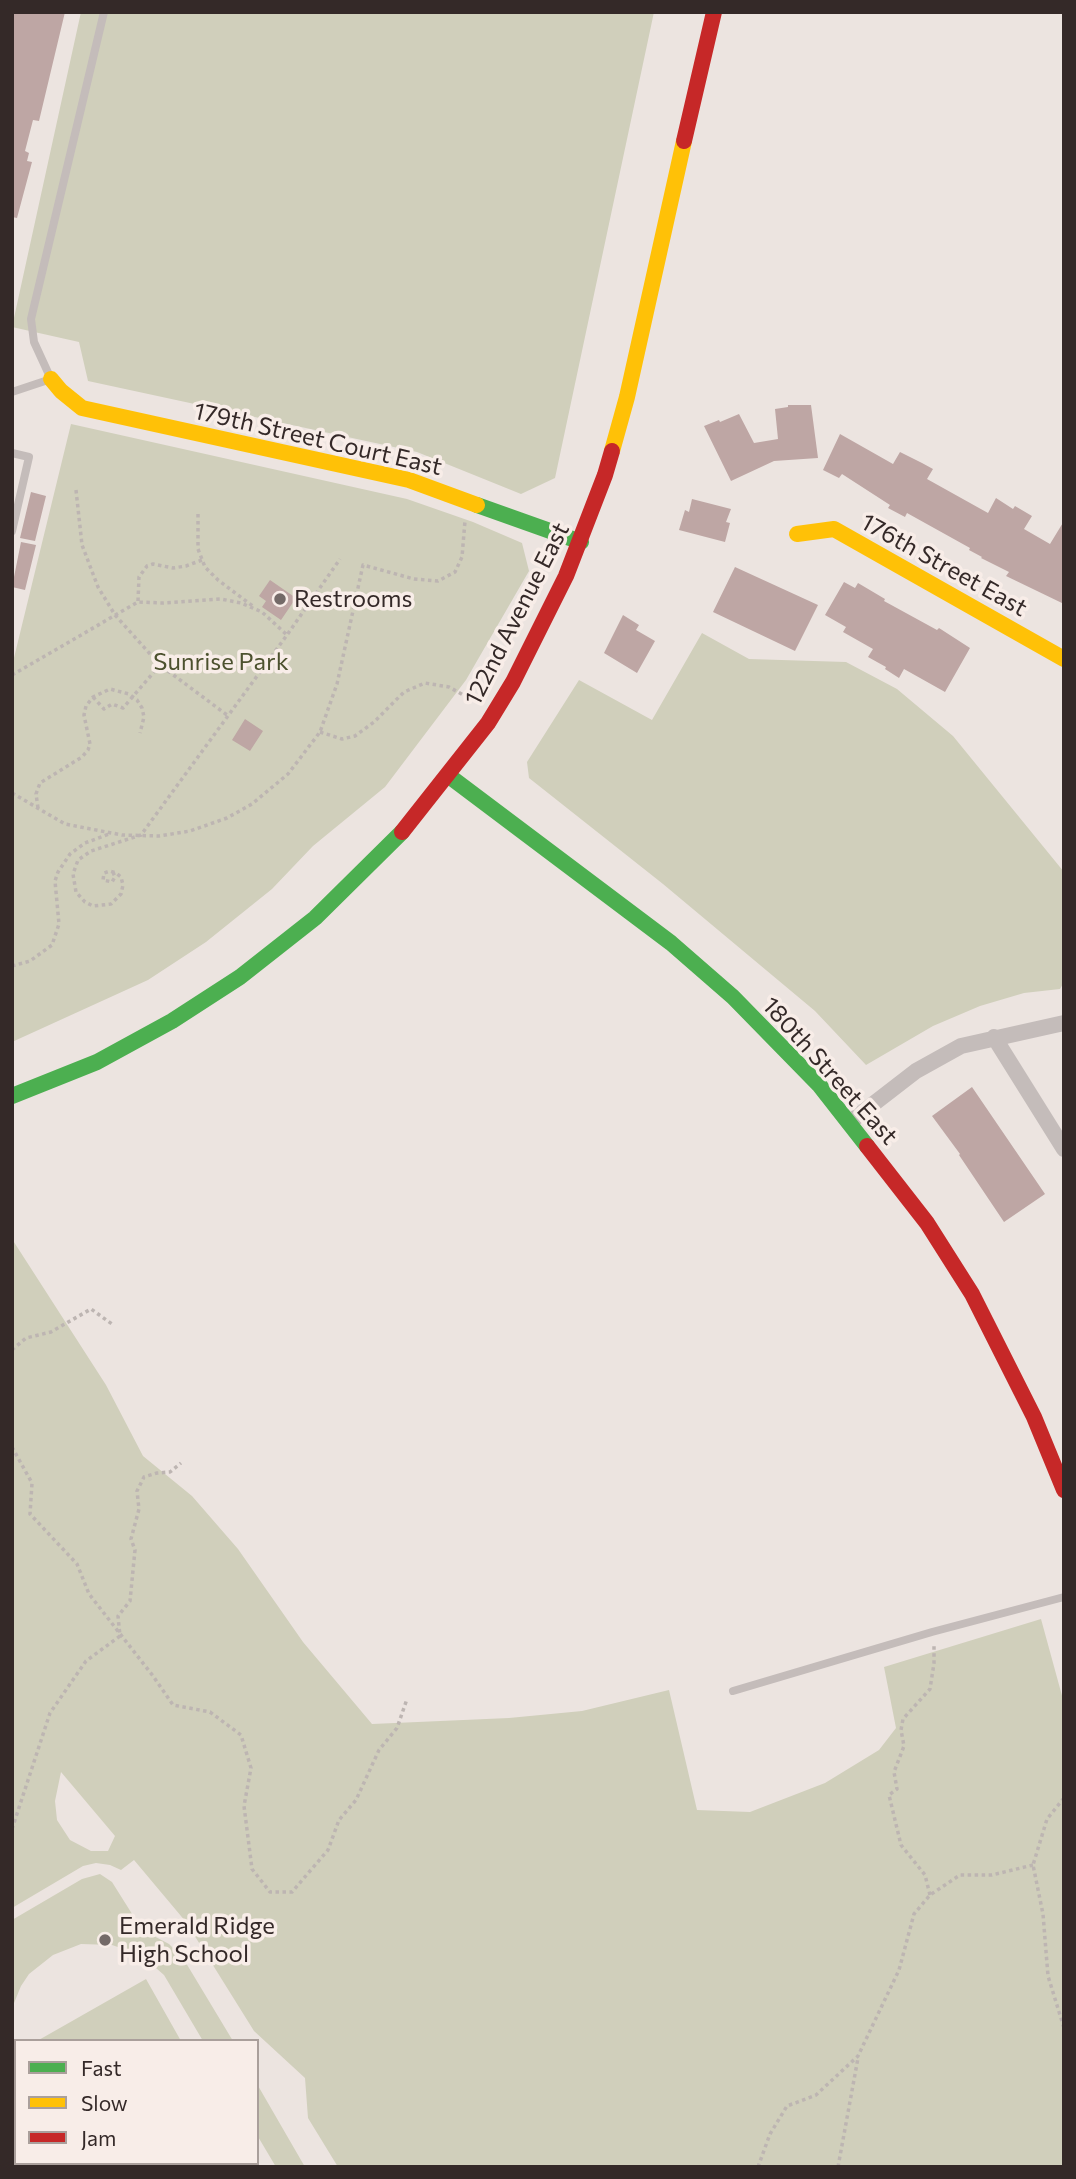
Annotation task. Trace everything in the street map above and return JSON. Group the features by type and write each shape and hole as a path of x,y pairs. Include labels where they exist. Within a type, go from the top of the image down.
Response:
{"street":[{"name":"122nd Avenue East","path":"12,1097 97,1062 172,1021 240,977 315,918 391,845 449,776 488,723 513,681 566,576 605,475 627,397 714,12"},
{"name":"179th Street Court East","path":"51,379 82,408 409,480 580,542"},
{"name":"176th Street East","path":"797,534 834,529 1064,659"},
{"name":"180th Street East","path":"449,776 671,943 733,997 796,1060 850,1122 927,1223 971,1294 1034,1417 1064,1490"},
{"path":"850,1122 916,1070 961,1046 1064,1023"},
{"path":"994,1037 1064,1149"}],"lane":[{"path":"12,392 51,379 34,342 32,319 104,12"},
{"path":"12,453 29,457 12,531"},
{"path":"733,1691 932,1632 1064,1597"}],"path":[{"path":"76,490 82,545 98,587 116,615 160,665 227,715"},
{"path":"12,793 65,824 110,833 159,836 211,825 252,804 288,774 320,732 337,684 363,565 414,579 438,581 455,572 462,557 463,528 468,512"},
{"path":"198,514 198,549 205,567 287,635"},
{"path":"138,602 139,577 147,566 153,564 173,568 202,559"},
{"path":"113,872 121,877 124,884 121,894 111,904 93,906 76,892 72,874 82,856 141,835 340,559"},
{"path":"12,675 138,602 163,604 221,599 241,603 262,612"},
{"path":"93,698 104,709 112,704 123,708 160,665"},
{"path":"320,732 342,739 355,736 374,722 404,692 425,683 449,687 466,696"},
{"path":"38,810 36,793 40,783 82,757 88,750 84,715 86,706 93,698 110,689 133,697 142,708 144,718 140,733"},
{"path":"12,966 30,961 52,944 59,924 55,881 70,854 85,843 110,833"},
{"path":"12,1350 26,1338 51,1332 90,1309 112,1324"},
{"path":"12,1447 32,1483 30,1514 77,1563 89,1594 173,1705 210,1712 241,1735 251,1768 244,1806 252,1869 270,1892 292,1892 328,1850 339,1820 356,1801 379,1750 397,1728 407,1699"},
{"path":"120,1636 118,1616 130,1601 135,1550 131,1539 139,1509 137,1491 144,1478 170,1472 181,1463"},
{"path":"930,1895 925,1875 901,1845 889,1795 897,1789 894,1772 904,1746 901,1730 904,1719 930,1689 934,1663 932,1632"},
{"path":"12,1829 50,1713 86,1661 120,1636"},
{"path":"1064,1798 1047,1819 1033,1866 1043,1913 1048,1976 1064,2028"},
{"path":"838,2167 858,2056 899,1970 914,1914 930,1895 960,1875 992,1875 1033,1866"},
{"path":"758,2167 770,2134 788,2106 816,2095 858,2056"}],"green space":[{"path":"81,12 654,12 555,478 521,494 417,452 88,381 79,342 12,327"},
{"name":"Sunrise Park","path":"71,424 407,499 473,522 522,543 529,571 466,680 385,787 313,846 272,889 206,942 148,980 12,1042 12,666"},
{"path":"702,633 749,659 846,662 897,689 953,736 1064,872 1064,982 1060,989 1024,993 980,1006 933,1026 866,1065 815,1011 663,884 529,778 527,762 579,680 652,720"},
{"path":"12,1239 106,1385 143,1456 192,1496 238,1549 303,1642 372,1724 509,1718 582,1711 669,1690 697,1810 750,1812 825,1783 879,1750 896,1728 884,1667 1041,1619 1064,1703 1064,2167 338,2167 308,2118 305,2078 254,2031 186,1922 134,1860 121,1870 96,1863 83,1866 12,1908","holes":["61,1772 115,1836 108,1851 91,1851 70,1840 57,1820 55,1801"]},
{"path":"100,1874 112,1882 139,1925 133,1925 169,1944 183,1958 232,2039 202,2039 164,1975 141,1955 112,1945 81,1944 53,1955 29,1974 12,2008 12,1920 82,1879"},
{"path":"146,1979 180,2039 41,2039"},
{"path":"259,2087 305,2167 276,2167 259,2138"},
{"path":"93,2165 252,2167 94,2167"}],"building":[{"path":"12,12 65,12 39,121 33,120 25,151 29,153 27,161 32,162 17,218 12,217"},
{"path":"788,405 811,405 818,458 774,461 731,481 704,426 739,414 754,443 778,439 775,409"},
{"path":"840,434 893,464 900,452 922,463 933,469 927,479 988,513 996,498 1013,509 1015,506 1032,516 1024,529 1050,544 1064,521 1064,604 1006,576 1009,572 907,513 905,517 888,508 890,505 842,474 839,478 823,470"},
{"path":"31,492 46,496 35,541 20,538"},
{"path":"692,499 731,509 726,522 730,523 725,542 679,530 685,510 689,512"},
{"path":"21,542 36,545 25,590 12,587"},
{"path":"735,567 818,605 795,651 713,612"},
{"name":"Restrooms","path":"270,580 296,598 281,620 262,607 266,601 259,596"},
{"path":"844,582 855,588 858,583 885,599 884,601 937,630 939,628 970,648 945,692 904,669 899,678 868,657 873,649 843,632 846,627 825,615"},
{"path":"623,615 639,625 636,630 655,641 637,673 604,653"},
{"path":"245,719 263,731 250,751 232,740"},
{"path":"972,1087 1045,1194 1004,1222 932,1116"}],"traffic: fast":[{"path":"477,505 581,542"},
{"path":"449,776 671,943 733,997 820,1086 867,1146"},
{"path":"12,1096 97,1062 172,1021 240,977 315,918 402,832"}],"traffic: slow":[{"path":"612,451 627,397 684,141"},
{"path":"51,379 82,408 409,480 477,505"},
{"path":"797,534 834,529 1064,659"}],"traffic: jam":[{"path":"684,141 714,12"},
{"path":"402,832 488,723 513,682 566,576 612,451"},
{"path":"867,1146 927,1223 972,1294 1034,1417 1064,1490"}],"place":[{"name":"Restrooms","path":"280,599"},
{"name":"Emerald Ridge High School","path":"105,1940"}]}
